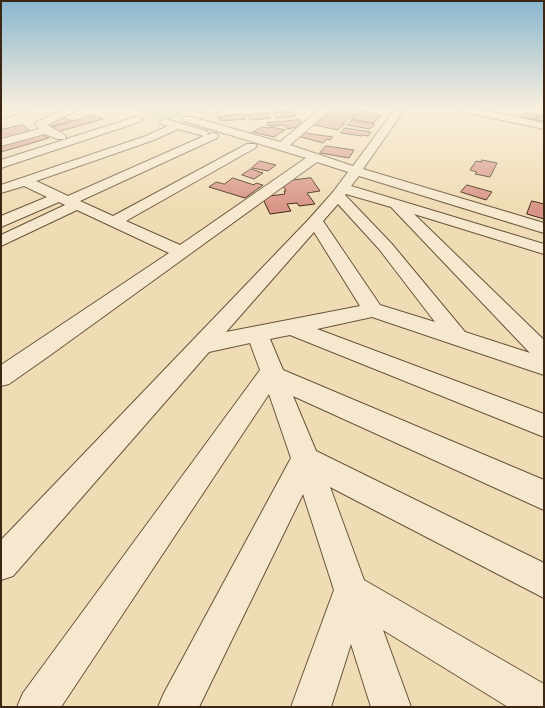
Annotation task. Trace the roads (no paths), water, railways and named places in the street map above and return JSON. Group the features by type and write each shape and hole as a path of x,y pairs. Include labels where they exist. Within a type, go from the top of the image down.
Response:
{"street":[{"path":"1,156 45,142"},
{"path":"1,164 74,142"},
{"path":"1,189 139,142"},
{"path":"1,222 67,201 127,175 157,165 201,142"},
{"path":"236,142 313,164"},
{"path":"268,142 282,146 343,182 396,204 544,249"},
{"path":"282,146 287,142"},
{"path":"1,564 315,221 343,182 375,142"},
{"path":"113,222 251,146"},
{"path":"122,148 157,165"},
{"path":"87,159 127,175"},
{"path":"1,377 88,319 181,252 313,164"},
{"path":"176,175 190,180"},
{"path":"24,181 181,252"},
{"path":"343,182 544,228"},
{"path":"343,182 408,274 458,338"},
{"path":"1,241 67,201"},
{"path":"396,204 544,353"},
{"path":"315,221 373,310"},
{"path":"203,345 373,310 544,366"},
{"path":"291,327 544,426"},
{"path":"256,334 273,374 305,460 391,707"},
{"path":"273,374 544,495"},
{"path":"37,707 273,374"},
{"path":"305,460 544,581"},
{"path":"178,707 305,460"},
{"path":"351,591 544,706"},
{"path":"311,707 351,591"}]}
